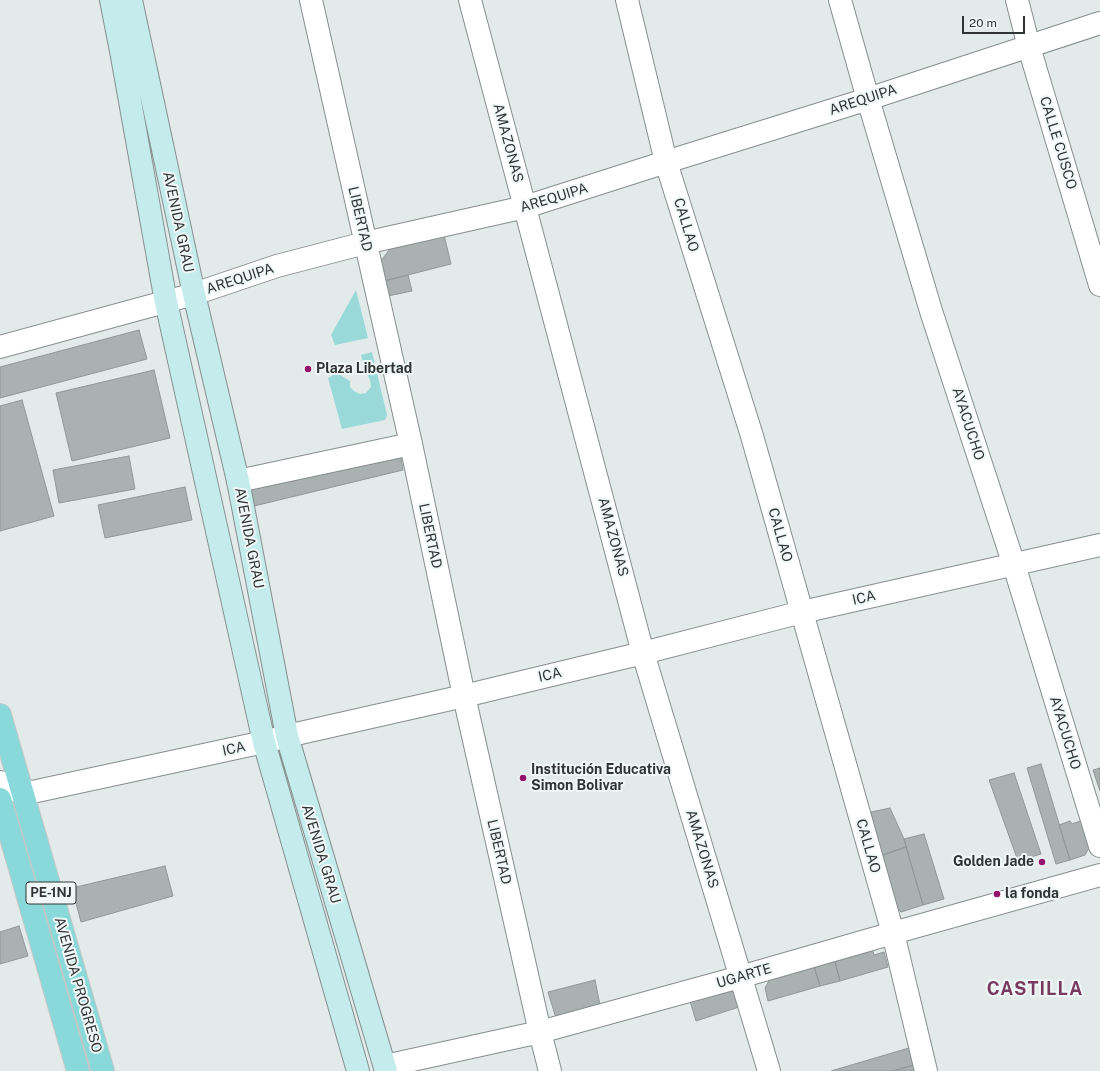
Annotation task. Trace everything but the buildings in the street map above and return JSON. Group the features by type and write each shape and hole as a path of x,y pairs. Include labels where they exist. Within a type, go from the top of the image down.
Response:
{"main road":[{"name":"AVENIDA PROGRESO","path":"0,715 103,1071"},
{"name":"AVENIDA PROGRESO","path":"0,799 78,1071"}],"street":[{"name":"AVENIDA GRAU","path":"111,0 166,302 264,742 358,1071"},
{"name":"AVENIDA GRAU","path":"131,0 194,294 238,481 287,736 385,1069"},
{"name":"LIBERTAD","path":"311,0 411,444 464,696 550,1071"},
{"name":"AMAZONAS","path":"470,0 643,653 769,1071"},
{"name":"CALLAO","path":"627,0 666,162 752,436 893,933 926,1071"},
{"name":"AYACUCHO","path":"840,0 931,310 1014,565 1100,846"},
{"name":"CALLE CUSCO","path":"1017,0 1029,47 1100,285"},
{"name":"AREQUIPA","path":"0,347 194,294 277,266 366,243 525,208 868,99 1100,23"},
{"path":"238,481 411,444"},
{"name":"ICA","path":"23,794 264,742 464,696 643,653 802,612 1100,545"},
{"path":"0,782 23,794"},
{"name":"UGARTE","path":"385,1069 540,1032 740,978 1100,875"}],"shaded area":[{"path":"356,290 368,338 335,345 331,335"},
{"path":"372,352 387,415 385,420 342,429 328,378 337,373 350,381 350,387 354,391 360,394 366,393 371,387 361,355"}],"place":[{"name":"Plaza Libertad","path":"308,369"},
{"name":"Institución Educativa Simon Bolivar","path":"523,778"},
{"name":"Golden Jade","path":"1042,862"},
{"name":"la fonda","path":"997,894"}],"district":[{"name":"CASTILLA","path":"1035,989"}]}
